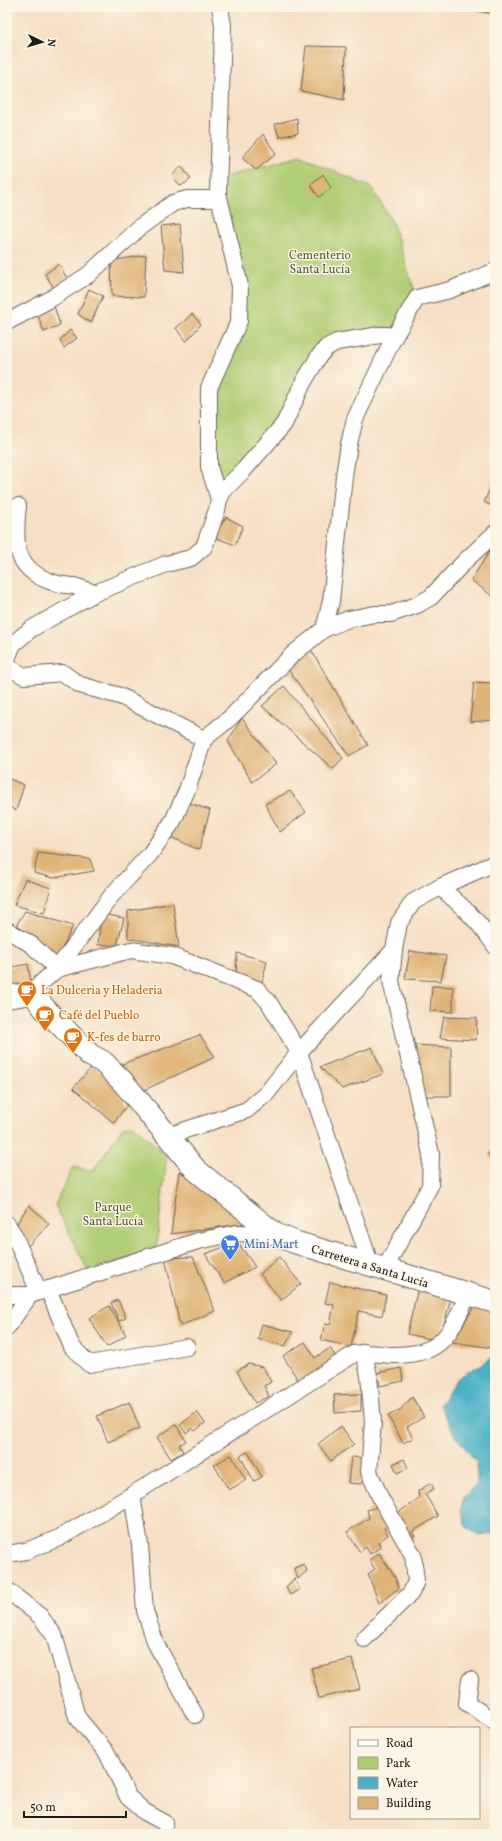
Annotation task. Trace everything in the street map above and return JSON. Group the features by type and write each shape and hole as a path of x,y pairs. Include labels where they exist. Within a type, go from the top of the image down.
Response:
{"main road":[{"name":"Carretera a Santa Lucía","path":"32,994 90,1055 103,1062 123,1082 196,1170 275,1234 294,1242 378,1268 495,1302"},
{"path":"7,997 32,994"}],"street":[{"path":"7,659 13,644 31,629 94,593 166,564 191,558 204,547 217,510 218,499 209,467 209,388 240,321 240,286 219,199 218,186 223,25 220,7"},
{"path":"7,322 49,300 88,275 140,228 173,203 187,199 219,199"},
{"path":"324,629 331,601 349,444 355,419 393,339 417,298 450,290 495,271"},
{"path":"218,499 224,490 243,471 284,424 303,383 319,356 327,347 338,342 380,334 388,335 393,339"},
{"path":"18,506 16,546 22,561 36,574 53,582 94,593"},
{"path":"32,994 41,983 57,969 112,895 150,854 173,821 187,790 204,739 230,718 292,655 324,629 348,619 375,614 391,614 417,605 431,597 465,561 495,533"},
{"path":"7,666 24,676 63,673 80,684 120,696 204,739"},
{"path":"378,1268 430,1186 431,1154 411,1074 391,981 394,950 399,923 413,902 440,887 495,863"},
{"path":"440,887 466,909 488,935 495,946"},
{"path":"7,930 32,945 57,969"},
{"path":"57,969 130,950 172,956 257,989 268,1001 299,1052 378,1268"},
{"path":"167,1136 247,1110 267,1093 299,1052 394,950"},
{"path":"7,1224 14,1235 39,1292 72,1347 89,1364 187,1347"},
{"path":"7,1295 39,1292 198,1241 237,1233 275,1234"},
{"path":"7,1327 39,1292"},
{"path":"7,1554 26,1551 59,1538 132,1495 354,1354 364,1352 401,1355 428,1351 441,1342 451,1331 468,1295"},
{"path":"364,1352 369,1376 373,1422 369,1472 413,1555 416,1581 411,1593 364,1639"},
{"path":"132,1495 140,1545 145,1611 156,1644 195,1715"},
{"path":"7,1590 40,1616 54,1635 77,1717 107,1754 128,1797 145,1812 166,1823"},
{"path":"470,1680 467,1703 495,1722"}],"green space":[{"name":"Cementerio Santa Lucía","path":"300,156 372,188 393,224 417,298 393,339 346,342 311,372 292,416 224,490 211,466 211,387 240,321 218,179"},
{"name":"Parque Santa Lucía","path":"133,1125 167,1156 156,1250 88,1271 55,1205 73,1167 93,1171 123,1127"}],"water":[{"path":"495,1356 495,1534 479,1535 466,1527 461,1510 464,1497 477,1484 477,1463 454,1434 440,1405 458,1378"}],"building":[{"path":"478,7 495,7 495,14 477,11"},
{"path":"306,46 346,47 344,100 301,91"},
{"path":"297,118 298,133 279,137 275,124"},
{"path":"263,134 276,154 256,170 242,158"},
{"path":"181,166 191,179 181,186 172,176"},
{"path":"323,174 331,188 319,197 310,185"},
{"path":"180,224 184,272 165,270 161,226"},
{"path":"146,255 144,297 112,296 111,261"},
{"path":"59,264 70,284 57,293 45,274"},
{"path":"89,289 103,296 91,323 78,314"},
{"path":"54,306 60,325 44,332 38,315"},
{"path":"192,314 201,324 186,342 176,328"},
{"path":"70,330 77,338 64,348 60,340"},
{"path":"494,480 495,481 495,507 484,502"},
{"path":"226,517 243,526 235,545 214,537"},
{"path":"491,549 495,551 495,598 471,580"},
{"path":"311,650 368,745 349,756 288,669"},
{"path":"474,682 492,683 493,720 470,722"},
{"path":"284,686 343,758 333,769 262,706"},
{"path":"242,718 276,764 252,782 228,741"},
{"path":"7,778 24,785 16,811 7,805"},
{"path":"290,791 306,812 280,832 265,804"},
{"path":"189,803 210,810 199,850 171,837"},
{"path":"38,853 90,859 94,871 53,878 34,873"},
{"path":"25,879 51,888 44,913 14,905"},
{"path":"173,903 179,947 128,938 128,911"},
{"path":"25,911 73,926 55,963 17,924"},
{"path":"101,914 124,918 117,945 98,945"},
{"path":"410,951 446,956 441,981 405,979"},
{"path":"237,953 267,961 261,986 236,977"},
{"path":"28,964 32,990 7,994 7,968"},
{"path":"432,986 453,987 453,1012 430,1011"},
{"path":"444,1017 477,1018 476,1040 440,1038"},
{"path":"200,1035 215,1057 140,1092 117,1066"},
{"path":"415,1045 451,1047 451,1096 423,1096"},
{"path":"372,1047 383,1074 342,1089 320,1067"},
{"path":"94,1065 112,1084 127,1105 114,1123 73,1088"},
{"path":"495,1149 495,1163 488,1154"},
{"path":"179,1171 248,1223 171,1234"},
{"path":"29,1205 49,1224 26,1248 15,1226"},
{"name":"Mini Mart","path":"238,1242 255,1267 224,1283 205,1254"},
{"path":"193,1257 215,1311 180,1326 165,1258"},
{"path":"279,1257 301,1284 281,1300 260,1274"},
{"path":"330,1282 386,1295 382,1316 359,1311 351,1347 321,1340 325,1324 330,1325 334,1305 325,1303"},
{"path":"419,1284 450,1301 440,1341 407,1334"},
{"path":"118,1300 126,1318 119,1321 111,1303"},
{"path":"109,1306 126,1335 107,1347 89,1318"},
{"path":"474,1307 495,1311 495,1343 493,1348 452,1342"},
{"path":"262,1324 293,1332 285,1346 258,1339"},
{"path":"305,1342 315,1358 330,1348 337,1359 300,1383 283,1356"},
{"path":"249,1364 263,1367 271,1382 264,1386 269,1396 255,1403 237,1371"},
{"path":"401,1368 403,1381 380,1386 377,1373"},
{"path":"361,1394 361,1411 335,1413 334,1395"},
{"path":"412,1397 424,1417 407,1427 413,1438 403,1443 388,1416 401,1409"},
{"path":"129,1402 140,1428 108,1442 97,1416"},
{"path":"197,1412 205,1423 195,1431 192,1428 186,1433 180,1425"},
{"path":"176,1425 186,1441 179,1445 183,1452 171,1459 157,1437"},
{"path":"341,1426 354,1444 331,1461 318,1444"},
{"path":"248,1452 262,1477 254,1481 240,1456"},
{"path":"231,1455 246,1480 229,1490 214,1465"},
{"path":"351,1457 364,1458 362,1484 348,1483"},
{"path":"404,1459 408,1468 397,1473 393,1464"},
{"path":"431,1483 434,1489 425,1494 438,1516 412,1532 415,1536 408,1540 395,1515 419,1498 418,1491"},
{"path":"377,1507 388,1525 384,1528 388,1535 378,1542 381,1547 370,1554 366,1547 360,1552 347,1532 369,1518 367,1510"},
{"path":"379,1553 395,1577 399,1588 379,1603 368,1574 375,1569 369,1560"},
{"path":"304,1564 307,1571 298,1579 294,1568"},
{"path":"294,1579 300,1589 290,1595 286,1587"},
{"path":"352,1659 360,1689 319,1698 311,1668"}],"place":[{"name":"La Dulceria y Heladeria","path":"27,1007"},
{"name":"Café del Pueblo","path":"45,1032"},
{"name":"K-fes de barro","path":"73,1054"},
{"name":"Mini Mart","path":"230,1261"}]}
